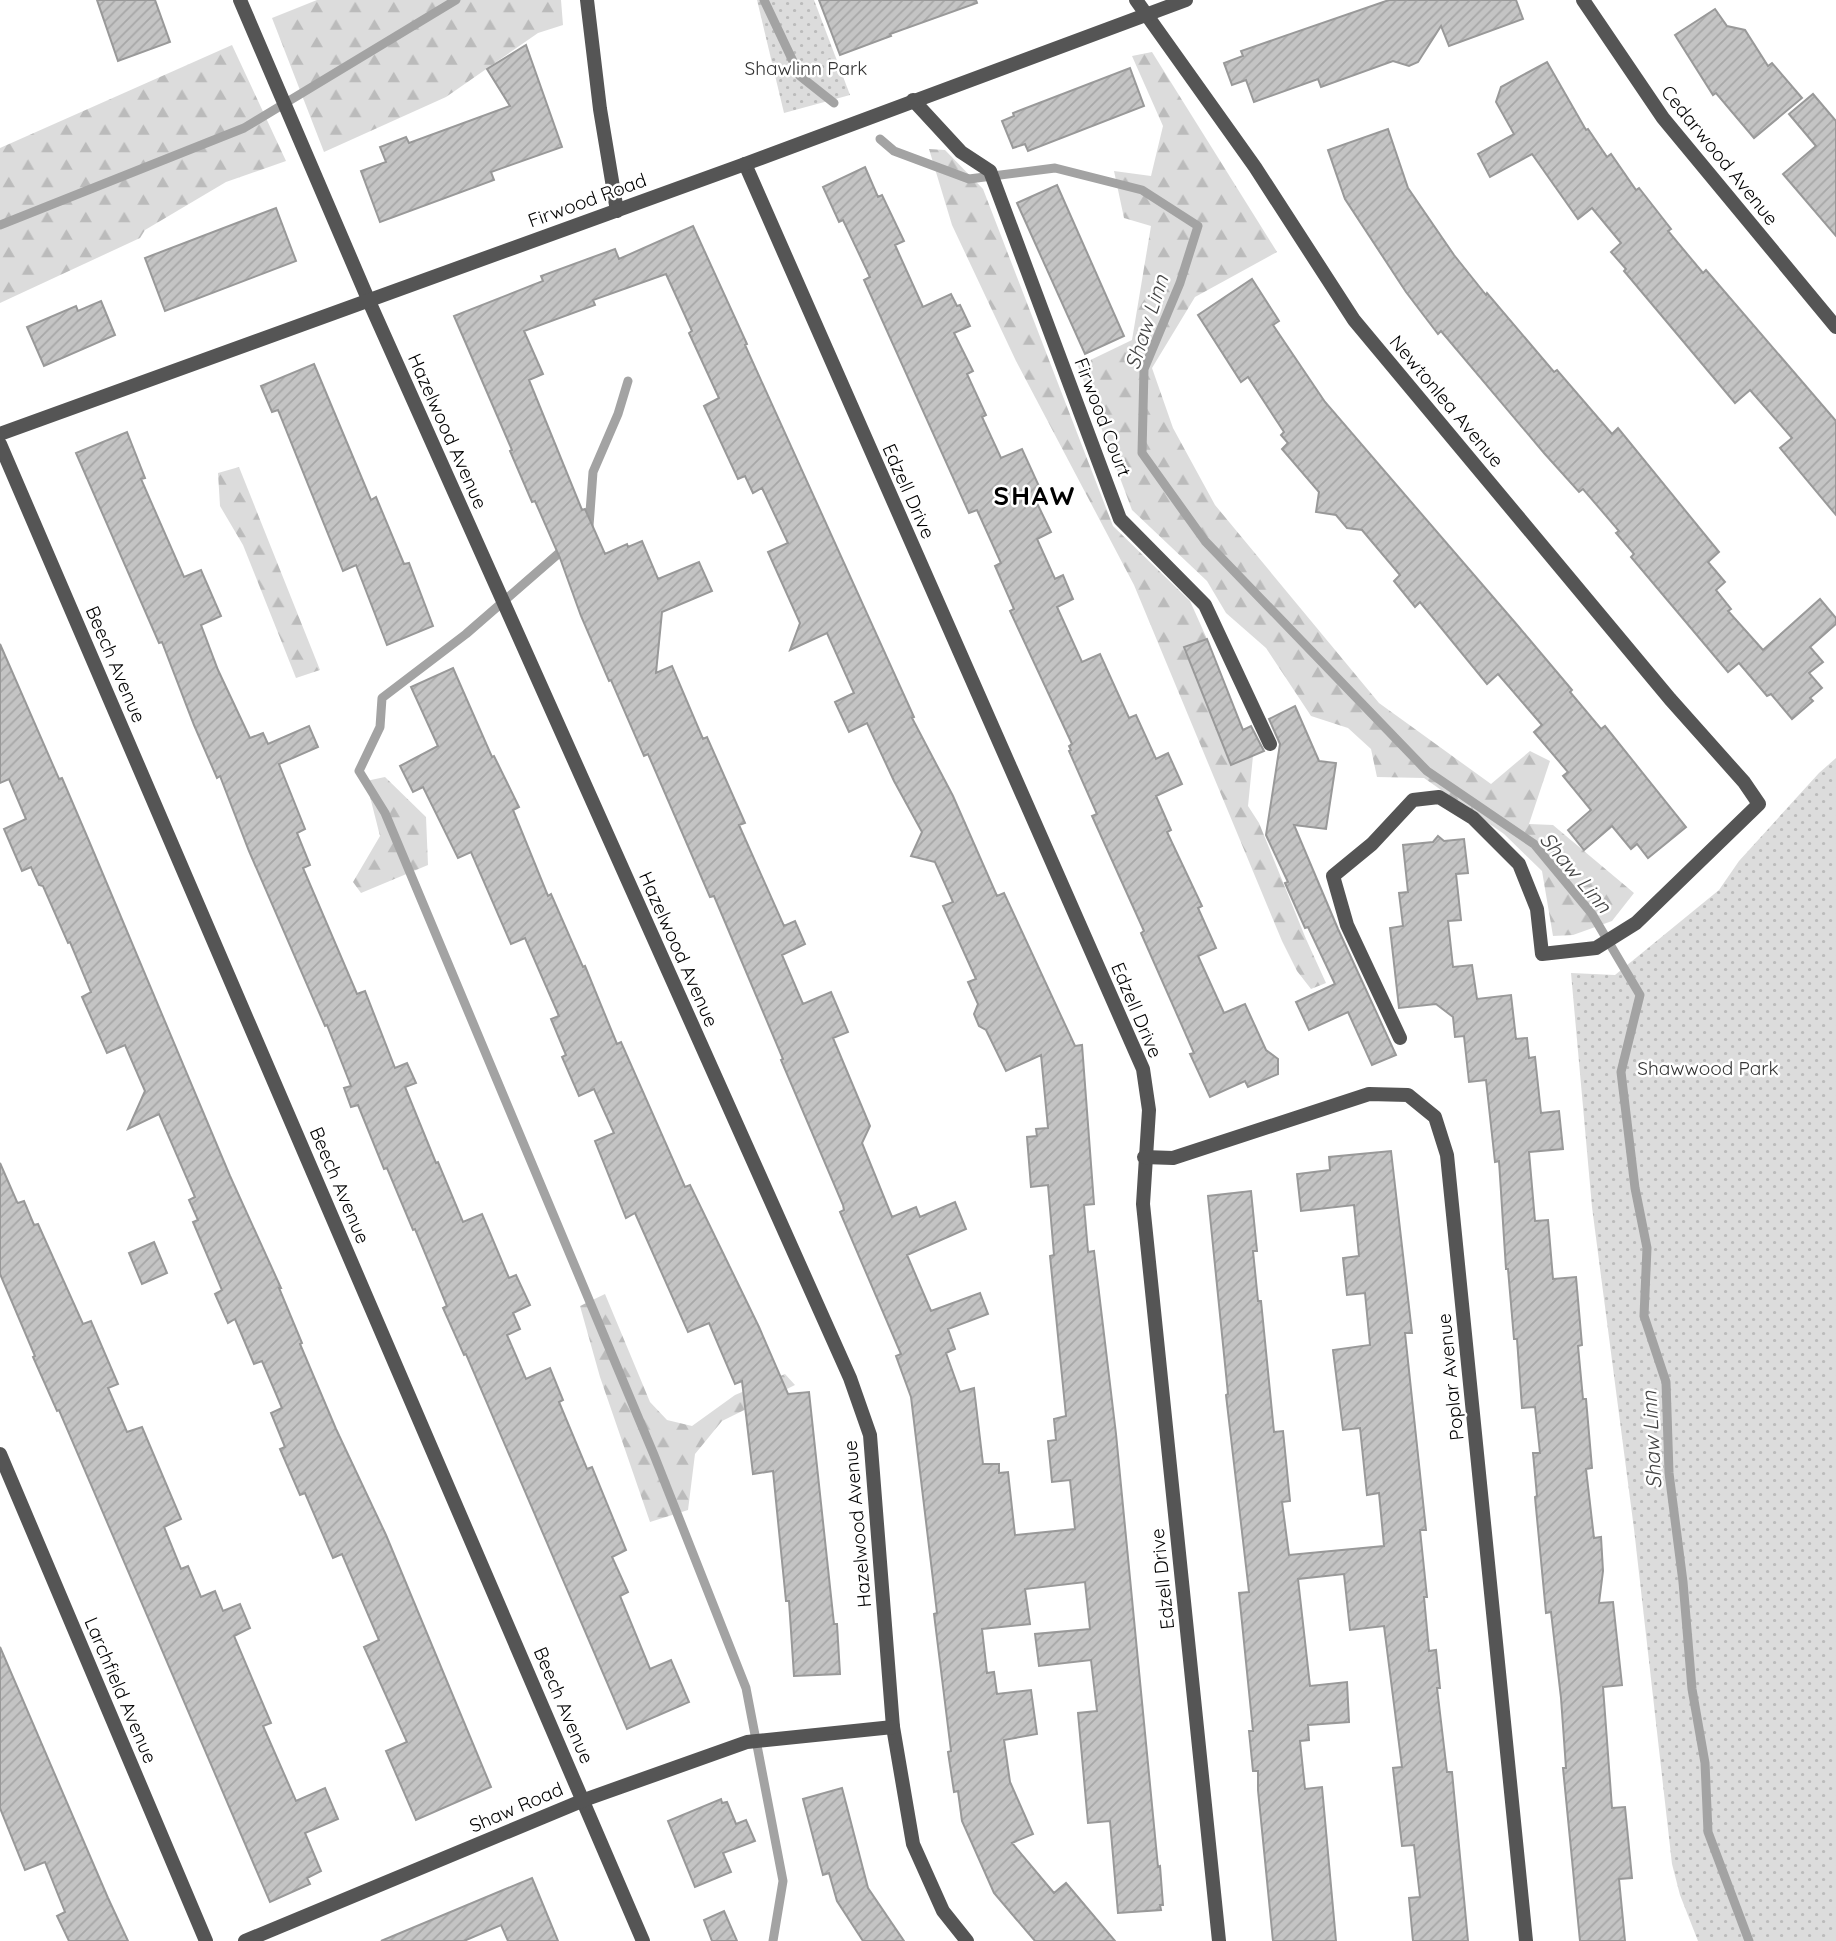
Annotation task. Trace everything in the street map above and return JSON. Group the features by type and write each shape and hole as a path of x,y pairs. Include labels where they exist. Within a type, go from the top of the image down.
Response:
{"street":[{"name":"Hazelwood Avenue","path":"240,0 368,299 850,1378 870,1435 893,1727 913,1844 943,1911 967,1941"},
{"path":"587,0 600,109 617,211"},
{"name":"Newtonlea Avenue","path":"1136,0 1255,167 1354,320 1670,699 1744,782 1759,804 1636,923 1596,948 1542,954 1537,909 1519,864 1473,818 1439,797 1413,800 1372,844 1333,876 1347,925 1400,1038"},
{"name":"Firwood Road","path":"0,434 617,211 1186,0"},
{"name":"Cedarwood Avenue","path":"1583,0 1663,118 1836,327"},
{"name":"Firwood Court","path":"913,100 961,152 990,171 1120,519 1205,604 1270,744"},
{"name":"Edzell Drive","path":"744,164 1143,1069 1149,1110 1143,1204 1219,1941"},
{"name":"Beech Avenue","path":"0,444 643,1941"},
{"name":"Poplar Avenue","path":"1144,1157 1172,1158 1369,1094 1408,1095 1435,1117 1447,1155 1526,1941"},
{"name":"Larchfield Avenue","path":"0,1454 206,1941"},
{"name":"Shaw Road","path":"245,1941 584,1800 747,1742 893,1727"}],"green space":[{"path":"317,0 561,0 563,25 538,33 446,97 324,152 272,18"},
{"name":"Shawlinn Park","path":"757,0 814,0 850,95 784,113"},
{"path":"232,45 286,161 226,182 145,230 140,238 0,303 0,148"},
{"path":"1152,52 1277,252 1195,297 1152,368 1173,428 1215,505 1379,703 1491,784 1530,751 1550,761 1529,824 1553,825 1634,893 1612,921 1573,935 1553,936 1542,871 1504,834 1424,778 1377,777 1371,749 1348,728 1311,716 1266,648 1226,613 1207,581 1132,510 1078,366 1132,340 1151,226 1124,218 1114,171 1151,176 1163,126 1132,56"},
{"path":"929,149 945,150 983,189 1113,526 1190,601 1207,639 1185,647 1232,764 1253,756 1248,806 1259,823 1326,983 1311,989 1297,971 1282,941 1134,585 1016,361 952,225"},
{"path":"239,467 320,670 296,678 243,545 220,506 218,473"},
{"name":"Shawwood Park","path":"1836,758 1836,1941 1698,1941 1680,1895 1672,1864 1634,1529 1592,1207 1571,973 1615,975 1719,890 1739,861"},
{"path":"385,777 426,817 428,865 361,893 353,882 380,836 366,781"},
{"path":"605,1294 650,1402 667,1420 692,1426 735,1395 785,1374 795,1385 722,1421 695,1454 688,1510 650,1522 600,1377 580,1306"}],"building":[{"path":"97,0 155,0 170,42 118,61"},
{"path":"819,0 976,0 977,3 840,55"},
{"path":"1389,0 1516,0 1523,19 1449,46 1441,26 1418,62 1409,66 1393,61 1321,87 1318,79 1254,102 1246,80 1232,85 1224,63 1243,56 1241,51"},
{"path":"1715,9 1727,26 1745,30 1768,66 1772,63 1802,98 1754,138 1716,93 1713,95 1675,35"},
{"path":"526,45 562,147 491,172 494,180 380,222 361,171 386,162 380,147 406,137 409,143 510,106 487,69"},
{"path":"1547,62 1586,130 1588,129 1607,157 1611,154 1636,190 1639,188 1671,229 1668,231 1703,273 1706,270 1836,421 1836,515 1780,448 1792,438 1750,390 1735,403 1624,271 1626,269 1611,252 1621,243 1592,208 1578,219 1532,154 1490,177 1478,154 1514,134 1496,102 1501,87"},
{"path":"1130,68 1144,106 1028,151 1025,144 1013,148 1002,121 1014,116 1013,113"},
{"path":"1813,94 1836,121 1836,236 1783,174 1816,146 1789,114"},
{"path":"1388,129 1408,188 1454,255 1486,295 1487,293 1554,372 1557,370 1612,434 1618,428 1719,552 1708,562 1725,582 1716,590 1731,609 1728,611 1763,650 1820,599 1836,618 1836,624 1810,647 1823,662 1809,673 1822,688 1810,698 1813,701 1792,719 1771,694 1767,696 1739,663 1728,672 1631,557 1634,554 1616,533 1619,531 1583,489 1579,492 1544,453 1441,331 1438,334 1406,292 1345,199 1328,150"},
{"path":"865,167 878,197 882,195 904,241 895,245 923,307 951,294 957,306 960,305 970,326 954,333 973,371 967,374 986,415 982,417 1001,458 1022,449 1043,495 1035,499 1051,532 1037,539 1055,579 1063,575 1073,599 1057,607 1082,662 1100,654 1129,718 1136,715 1156,759 1168,753 1182,784 1156,796 1171,830 1167,832 1202,906 1198,908 1216,948 1198,956 1224,1013 1245,1004 1266,1050 1278,1059 1278,1074 1248,1087 1245,1081 1210,1097 1190,1054 1194,1053 1141,933 1144,931 1092,816 1097,814 1069,751 1072,744 1010,611 1014,609 995,566 1001,563 977,510 969,513 864,280 870,277 843,220 839,222 823,187"},
{"path":"1057,185 1124,336 1085,354 1017,203"},
{"path":"276,208 296,261 165,311 145,258"},
{"path":"693,226 914,717 912,718 953,796 997,896 1004,893 1075,1046 1082,1045 1094,1204 1084,1205 1088,1252 1094,1251 1116,1434 1158,1867 1160,1866 1163,1905 1160,1905 1161,1910 1118,1913 1110,1821 1088,1823 1078,1713 1097,1711 1091,1660 1039,1666 1035,1634 1090,1629 1085,1582 1025,1589 1030,1624 982,1629 987,1673 994,1672 997,1694 1031,1690 1037,1734 1004,1740 1010,1782 1033,1834 1012,1843 1054,1893 1066,1883 1115,1941 1035,1941 994,1893 962,1821 948,1752 951,1751 934,1614 937,1613 911,1397 896,1356 901,1354 840,1212 844,1210 843,1205 714,896 710,897 648,754 644,756 611,680 609,681 560,558 535,501 532,502 454,316 543,281 541,276 615,249 619,259","holes":["666,274 692,331 689,333 719,398 704,406 738,479 745,476 753,493 762,488 788,543 768,552 800,623 790,650 827,633 854,693 835,702 849,732 867,723 922,832 911,856 935,862 953,902 943,906 976,979 968,982 978,1004 974,1014 979,1026 986,1030 1006,1071 1041,1055 1048,1128 1036,1129 1037,1136 1027,1137 1031,1187 1048,1185 1054,1255 1050,1256 1066,1416 1054,1419 1056,1440 1048,1441 1052,1482 1070,1480 1075,1529 1015,1535 1008,1472 999,1473 999,1464 983,1464 974,1388 960,1392 946,1353 955,1349 948,1329 988,1314 980,1293 931,1311 907,1255 966,1229 955,1202 920,1217 916,1207 892,1217 862,1143 870,1126 833,1038 848,1032 831,992 803,1004 782,955 805,944 795,921 784,926 739,825 745,823 707,737 703,739 672,666 656,673 662,612 712,591 699,562 658,579 642,541 628,547 627,544 605,554 585,509 582,510 529,380 543,374 524,331 595,305 593,300"]},
{"path":"1252,279 1279,321 1273,325 1325,402 1518,626 1601,729 1605,726 1686,827 1648,858 1637,844 1631,849 1612,826 1584,850 1568,830 1591,810 1563,776 1568,772 1534,732 1542,725 1498,674 1487,684 1420,602 1415,607 1394,581 1400,575 1362,530 1347,528 1336,515 1316,512 1319,492 1282,449 1288,443 1281,435 1284,432 1248,377 1241,382 1198,315"},
{"path":"101,301 115,335 44,366 27,327 76,306 78,311"},
{"path":"314,364 371,500 376,497 404,564 409,563 433,626 387,645 356,565 343,571 278,410 272,412 261,386"},
{"path":"127,432 145,478 141,479 184,577 201,570 221,616 201,625 218,670 250,738 263,733 268,744 309,726 318,747 279,764 305,829 297,833 310,865 303,868 357,994 365,991 395,1068 407,1063 416,1083 405,1087 463,1222 482,1214 509,1278 516,1275 530,1305 513,1313 520,1329 507,1335 526,1379 550,1368 563,1400 559,1402 587,1469 592,1467 626,1550 612,1557 628,1592 620,1596 650,1669 671,1660 689,1702 627,1729 466,1354 464,1355 443,1308 447,1306 415,1229 413,1230 387,1168 384,1169 358,1105 351,1107 344,1088 351,1086 327,1025 325,1026 249,851 220,776 217,778 194,725 162,642 159,643 76,453"},
{"path":"1207,639 1243,730 1251,726 1264,751 1231,765 1184,647"},
{"path":"0,644 59,779 62,778 230,1176 281,1288 302,1343 300,1344 336,1429 386,1535 491,1787 416,1820 386,1751 407,1742 364,1647 379,1640 342,1554 333,1558 305,1493 300,1495 280,1449 285,1447 271,1413 282,1408 262,1361 254,1364 235,1319 228,1323 215,1294 222,1290 193,1222 198,1220 189,1200 195,1197 159,1114 128,1129 145,1091 125,1045 107,1053 82,997 91,992 70,942 68,943 43,886 39,885 31,867 22,871 4,829 26,819 9,779 0,783"},
{"path":"453,668 492,757 494,756 519,807 513,810 548,896 551,894 583,967 585,966 617,1044 621,1042 685,1187 690,1185 759,1327 788,1394 809,1392 834,1624 837,1624 840,1674 794,1676 789,1601 786,1601 773,1471 753,1474 742,1381 735,1384 709,1323 688,1332 635,1213 626,1218 595,1141 614,1133 594,1089 579,1096 562,1057 566,1055 551,1019 559,1016 525,938 511,944 471,852 458,858 423,787 413,792 400,766 438,746 411,687"},
{"path":"1295,706 1319,761 1336,763 1326,829 1294,825 1396,1055 1372,1065 1348,1012 1309,1030 1296,1002 1335,984 1308,927 1305,928 1285,883 1288,882 1266,835 1280,744 1269,719"},
{"path":"1438,836 1444,841 1464,839 1468,873 1456,874 1461,920 1448,921 1453,967 1472,965 1477,999 1511,995 1516,1039 1527,1038 1529,1058 1535,1057 1541,1113 1559,1111 1563,1149 1529,1152 1535,1221 1548,1220 1553,1279 1576,1277 1582,1345 1578,1346 1592,1468 1586,1469 1594,1538 1601,1537 1603,1571 1599,1603 1613,1602 1622,1685 1603,1687 1612,1808 1625,1807 1632,1878 1619,1879 1625,1941 1580,1941 1563,1768 1566,1768 1561,1698 1551,1612 1546,1613 1535,1497 1533,1453 1540,1453 1535,1407 1522,1408 1517,1339 1514,1339 1506,1269 1499,1161 1495,1162 1486,1080 1469,1082 1464,1036 1455,1037 1453,1017 1436,1004 1399,1008 1390,928 1403,926 1399,893 1408,892 1403,845 1433,842"},
{"path":"1391,1151 1412,1333 1405,1333 1426,1530 1420,1530 1429,1651 1436,1650 1440,1688 1437,1688 1447,1772 1452,1772 1468,1941 1413,1941 1409,1898 1420,1897 1414,1845 1402,1846 1393,1768 1402,1767 1384,1626 1350,1630 1344,1574 1298,1579 1310,1686 1347,1682 1349,1722 1308,1725 1309,1740 1300,1741 1305,1789 1322,1787 1336,1941 1273,1941 1258,1771 1253,1771 1249,1731 1253,1731 1239,1593 1249,1592 1226,1395 1208,1196 1251,1191 1257,1251 1253,1251 1258,1301 1261,1301 1274,1432 1283,1431 1290,1501 1282,1502 1289,1555 1384,1546 1379,1493 1367,1495 1360,1428 1343,1430 1333,1350 1370,1345 1365,1293 1347,1295 1343,1258 1359,1256 1354,1205 1301,1211 1297,1174 1330,1170 1329,1157"},
{"path":"0,1163 17,1202 24,1201 34,1225 38,1224 83,1324 91,1321 118,1384 108,1388 127,1432 142,1427 181,1519 164,1527 181,1569 188,1566 201,1597 215,1591 223,1611 240,1604 250,1628 234,1636 271,1723 263,1726 296,1801 325,1788 338,1819 305,1833 321,1871 307,1878 310,1884 270,1902 59,1410 57,1411 33,1357 35,1356 0,1274"},
{"path":"154,1242 167,1273 142,1284 129,1253"},
{"path":"0,1647 128,1941 69,1941 57,1916 65,1912 45,1862 25,1870 0,1808"},
{"path":"842,1788 868,1888 904,1941 863,1941 837,1901 829,1873 823,1875 803,1799"},
{"path":"721,1799 722,1803 727,1802 736,1824 746,1820 755,1841 723,1853 731,1872 695,1887 668,1821"},
{"path":"532,1878 558,1941 508,1941 501,1925 464,1941 381,1941"},
{"path":"724,1911 737,1941 712,1941 704,1920"}],"waterway":[{"path":"0,225 244,128 456,0"},
{"name":"Shaw Linn","path":"764,0 800,76 834,103"},
{"name":"Shaw Linn","path":"880,139 894,151 969,179 1055,168 1142,190 1198,226 1180,283 1144,369 1142,453 1205,541 1427,771 1534,844 1592,914 1640,995 1621,1072 1635,1188 1647,1248 1644,1316 1666,1382 1669,1473 1683,1582 1692,1689 1705,1763 1708,1832 1749,1941"},
{"path":"587,528 593,472 618,414 628,381"},
{"path":"566,547 466,634 382,698 380,727 359,771 385,813 654,1455 746,1688 783,1881 773,1941"}],"district":[{"name":"SHAW","path":"1035,495"}]}
